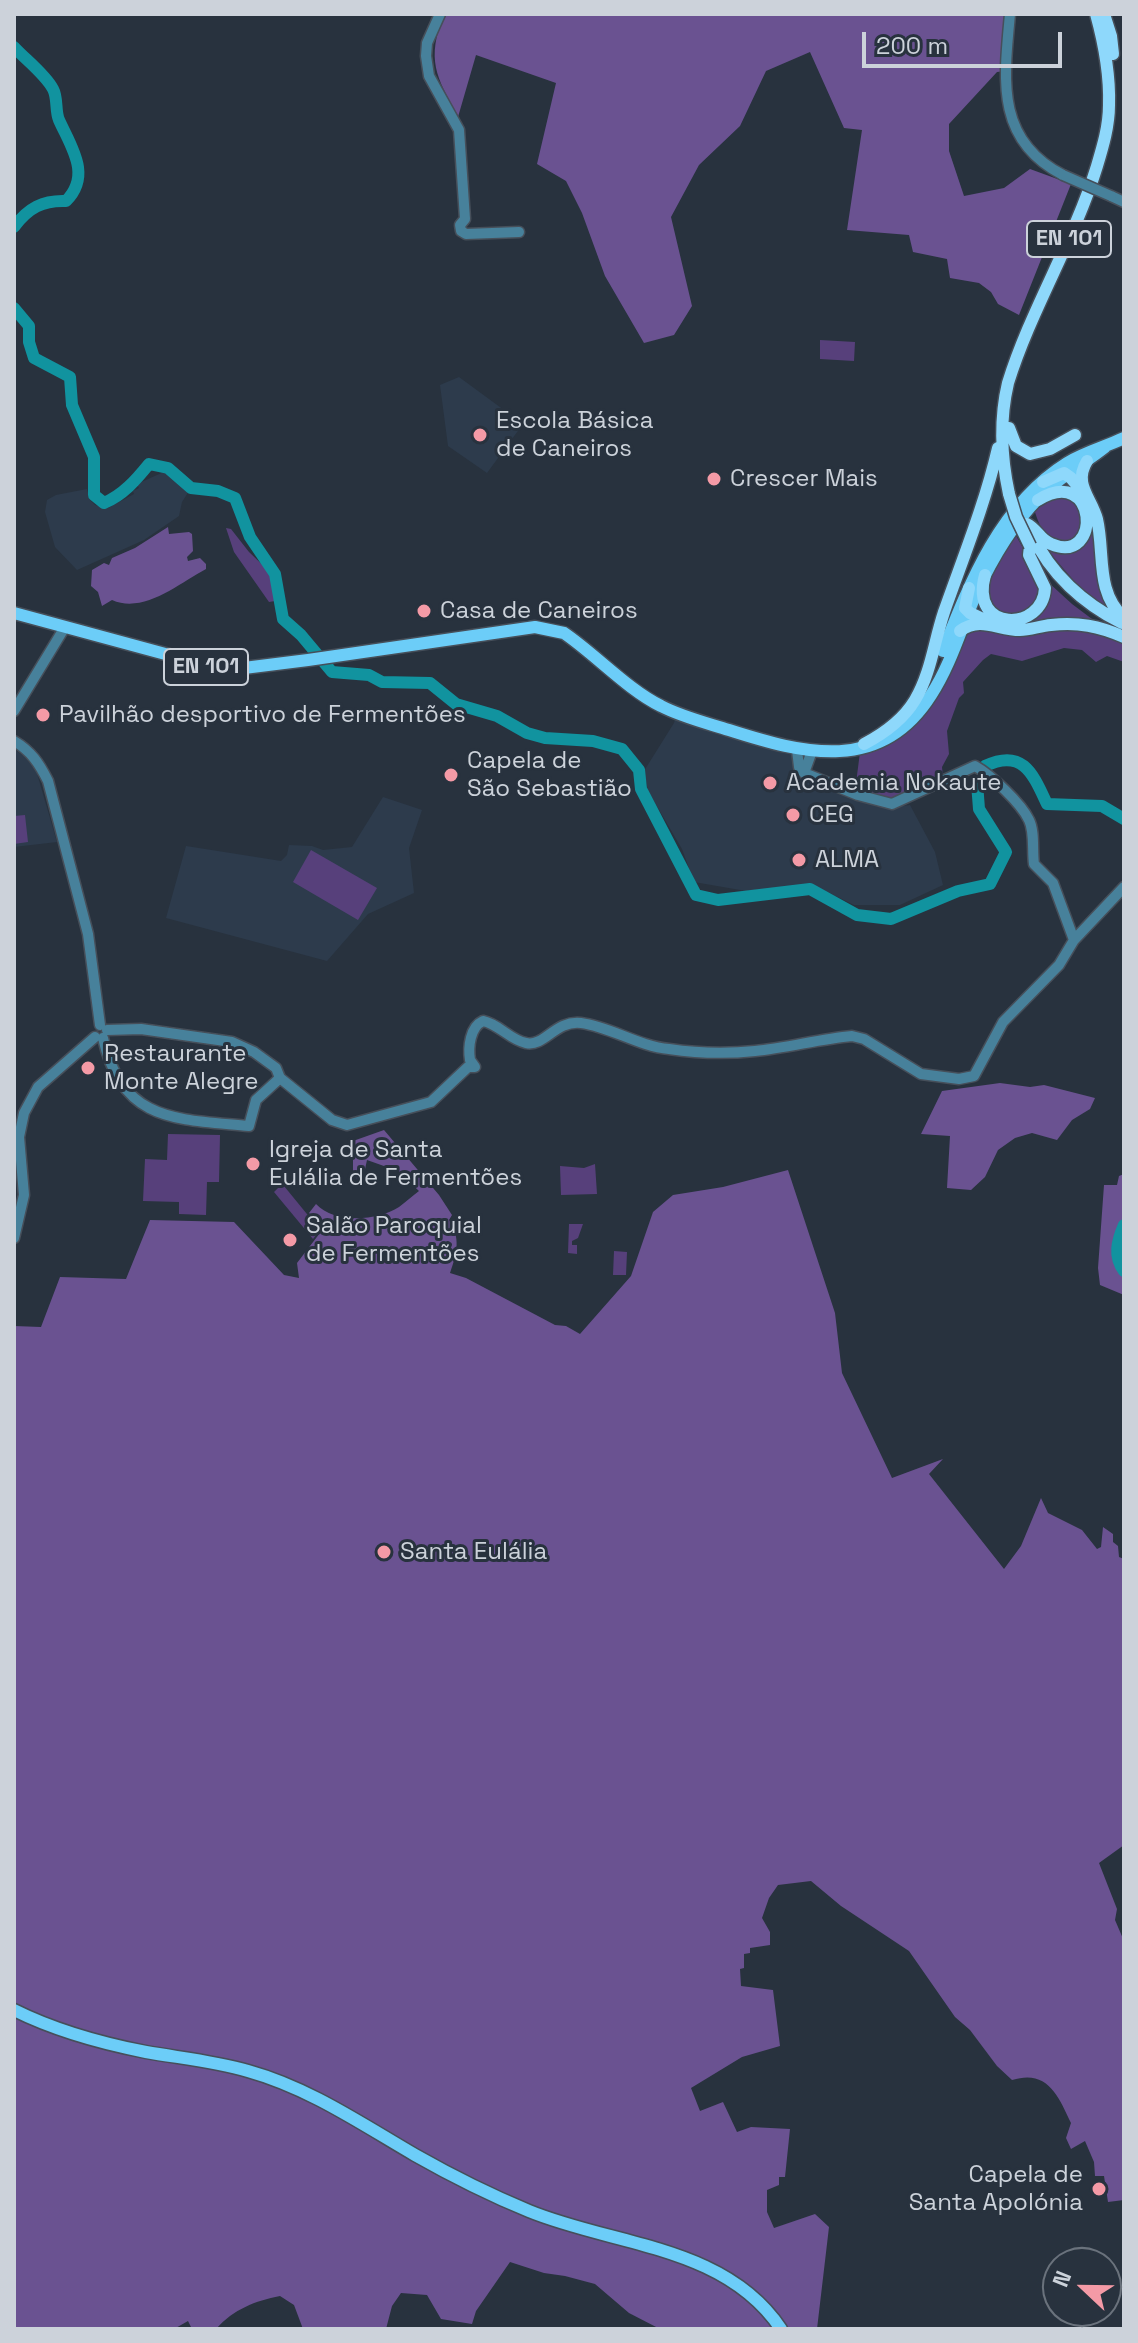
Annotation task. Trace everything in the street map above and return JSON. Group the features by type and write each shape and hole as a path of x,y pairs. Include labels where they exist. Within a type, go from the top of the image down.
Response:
{"highway":[{"name":"EN 101","path":"1006,429 1004,400 1012,373 1091,186 1107,132 1107,77 1096,14"},
{"name":"EN 101","path":"1104,14 1111,36 1116,80 1113,133 1097,190 1019,375 1002,459 1032,544 1078,595 1124,624"},
{"path":"1006,429 1016,446 1030,454 1050,449 1075,435"},
{"path":"864,744 900,719 923,686 1006,429"},
{"path":"1087,461 1081,483 1098,526 1104,583 1112,605 1124,618"},
{"path":"1043,482 1059,473 1067,474 1087,498"},
{"name":"EN 101","path":"1012,490 1016,517 1056,583 1072,599 1124,634"},
{"path":"1027,524 1044,541 1057,546 1072,545 1084,535 1088,521 1079,499 1061,492 1050,493 1038,500"},
{"path":"985,575 981,593 990,612 1006,620 1029,614 1040,605 1045,588 1029,555 1032,544"},
{"path":"969,588 965,605 968,611 999,626"},
{"path":"960,631 978,623 1016,630 1080,624 1124,634"}],"main road":[{"name":"EN 101","path":"849,749 890,732 916,707 969,588 1010,517 1043,482 1067,463 1124,438"},
{"name":"EN 101","path":"14,613 217,668 236,669 535,627 550,628 577,642 660,706 797,750 871,746 884,740 916,715 937,684 985,575 1012,531 1038,500 1105,447"},
{"path":"14,2010 90,2040 246,2070 312,2094 466,2183 530,2212 675,2254 726,2277 751,2296 781,2329"}],"street":[{"path":"440,14 427,43 426,56 429,76 459,130 465,219 460,225 461,231 466,234 519,232"},
{"path":"1010,14 1005,71 1010,115 1028,151 1042,164 1124,202"},
{"path":"14,711 65,627"},
{"path":"14,741 35,758 48,781 88,934 101,1032 109,1062 129,1094 150,1109 180,1119 249,1126 256,1100 280,1078"},
{"path":"797,750 799,767 804,773 858,795 892,804 967,768 975,766 985,771 1030,821 1034,864 1053,883 1074,940"},
{"path":"804,773 812,751"},
{"path":"14,1238 24,1195 19,1137 24,1113 38,1087 101,1032 141,1029 232,1042 254,1052 276,1068 280,1078 332,1120 347,1125 431,1102 468,1067 475,1067 470,1060 470,1046 473,1029 483,1021 513,1038 533,1044 541,1042 557,1027 581,1023 664,1049 690,1052 753,1052 852,1036 864,1039 921,1074 959,1079 974,1076 1003,1022 1059,965 1074,940 1124,887"},
{"path":"451,1084 470,1046"}],"shaded area":[{"path":"444,14 1010,14 1005,71 997,72 949,124 949,151 964,196 1004,188 1030,169 1071,184 1019,315 998,304 991,292 979,283 950,278 947,259 913,252 909,235 847,230 862,130 844,128 810,52 766,71 740,126 699,165 671,217 692,306 674,335 644,343 605,276 582,213 566,181 537,164 556,83 476,55 458,117 436,67 436,44"},
{"path":"820,340 855,342 854,361 820,359"},
{"name":"Escola Básica de Caneiros","path":"459,377 523,424 487,473 448,446 440,385"},
{"path":"166,471 189,491 182,502 179,516 144,540 77,570 55,547 45,512 47,500 56,495 87,489 95,505 108,508 134,494 133,491 139,488 137,484"},
{"path":"1049,498 1071,499 1079,504 1083,530 1071,542 1050,536 1040,524 1034,509"},
{"path":"1090,508 1112,613 1080,588 1044,546 1070,550"},
{"path":"168,527 169,534 192,534 193,551 187,557 188,561 200,558 206,569 148,600 124,603 112,600 102,606 98,592 91,586 92,570 104,563 109,565 112,558"},
{"path":"226,528 231,529 273,575 275,601 269,602 234,552"},
{"path":"1015,534 1034,567 1041,595 1030,607 1015,614 994,610 985,584"},
{"path":"1048,582 1096,622 1026,626 1015,623 1023,622"},
{"path":"984,626 1075,627 1124,640 1124,662 1107,656 1096,662 1082,650 1064,648 1022,661 991,654 963,682 964,693 959,698 947,731 949,754 942,767 943,778 892,801 855,791 860,752 907,729 967,632"},
{"path":"677,713 793,750 799,767 875,806 910,805 935,852 943,885 900,905 854,905 811,884 746,891 694,882 682,849 648,791 644,771"},
{"path":"14,749 36,770 57,842 14,847"},
{"path":"383,797 422,810 409,848 414,893 368,914 327,961 166,918 186,846 281,861 287,855 289,845 323,850 352,847"},
{"path":"25,815 28,842 14,844 14,816"},
{"path":"311,850 377,888 358,920 293,882"},
{"path":"1000,1083 1030,1087 1044,1085 1095,1098 1090,1109 1072,1120 1057,1140 1032,1133 1015,1138 998,1150 985,1177 971,1190 947,1188 950,1136 921,1134 942,1091"},
{"path":"384,1130 452,1215 449,1220 457,1246 450,1273 466,1278 555,1325 566,1326 580,1334 631,1276 653,1212 673,1195 723,1187 788,1170 835,1313 842,1373 892,1478 943,1459 929,1474 1004,1569 1021,1546 1041,1498 1048,1513 1082,1530 1097,1549 1101,1547 1103,1527 1113,1534 1119,1557 1124,1559 1124,1845 1099,1863 1117,1909 1115,1920 1124,1941 1124,2200 1108,2202 1104,2176 1095,2176 1094,2162 1085,2141 1071,2149 1066,2138 1071,2123 1050,2087 1034,2078 1012,2080 997,2066 970,2030 955,2017 909,1951 841,1906 811,1881 778,1885 769,1898 762,1918 770,1932 770,1945 750,1948 750,1953 744,1954 744,1968 740,1969 741,1986 773,1990 780,2046 742,2057 691,2088 700,2111 723,2102 737,2132 751,2127 790,2129 785,2177 779,2177 779,2185 767,2190 767,2212 774,2228 815,2214 829,2227 817,2329 660,2329 629,2313 595,2284 510,2262 476,2311 472,2324 441,2319 427,2295 401,2293 392,2306 386,2329 303,2329 294,2305 280,2296 245,2307 216,2329 192,2329 188,2321 174,2329 14,2329 14,1326 41,1327 60,1277 126,1279 150,1220 234,1222 284,1275 299,1278 297,1263 323,1229 309,1213 316,1204 334,1215 368,1217 390,1212 419,1191 398,1171 367,1160 362,1183 353,1175 353,1141"},
{"path":"168,1134 220,1135 219,1182 207,1182 206,1215 179,1214 179,1202 143,1201 145,1159 167,1160"},
{"path":"595,1164 597,1194 561,1195 560,1166 584,1168"},
{"path":"1124,1174 1124,1295 1100,1285 1098,1268 1104,1185 1117,1185 1119,1176"},
{"path":"284,1186 320,1230 313,1239 274,1192"},
{"path":"569,1224 583,1224 578,1238 572,1241 572,1245 577,1245 577,1254 568,1253"},
{"path":"614,1251 627,1252 626,1275 613,1275"}],"waterway":[{"path":"14,47 50,83 78,171 78,181 66,201 37,206 14,227"},
{"path":"14,308 29,326 29,342 34,358 70,377 72,405 94,457 94,495 104,503 111,500 149,464 168,468 191,488 218,491 235,498 250,537 275,574 283,619 332,672 369,675 382,682 430,683 456,704 497,716 527,733 545,738 593,741 622,749 639,770 641,789 696,895 718,900 810,889 857,915 891,919 958,891 990,884 1006,852 979,809 977,783"},
{"path":"985,766 998,761 1018,762 1031,774 1047,804 1102,806 1124,819"},
{"path":"1124,1225 1117,1249 1124,1271"}],"place":[{"name":"Escola Básica de Caneiros","path":"480,435"},
{"name":"Crescer Mais","path":"714,479"},
{"name":"Casa de Caneiros","path":"424,611"},
{"name":"Pavilhão desportivo de Fermentões","path":"43,715"},
{"name":"Capela de São Sebastião","path":"451,775"},
{"name":"Academia Nokaute","path":"770,783"},
{"name":"CEG","path":"793,815"},
{"name":"ALMA","path":"799,860"},
{"name":"Restaurante Monte Alegre","path":"88,1068"},
{"name":"Igreja de Santa Eulália de Fermentões","path":"253,1164"},
{"name":"Salão Paroquial de Fermentões","path":"290,1240"},
{"name":"Santa Eulália","path":"384,1552"},
{"name":"Capela de Santa Apolónia","path":"1099,2189"}]}
